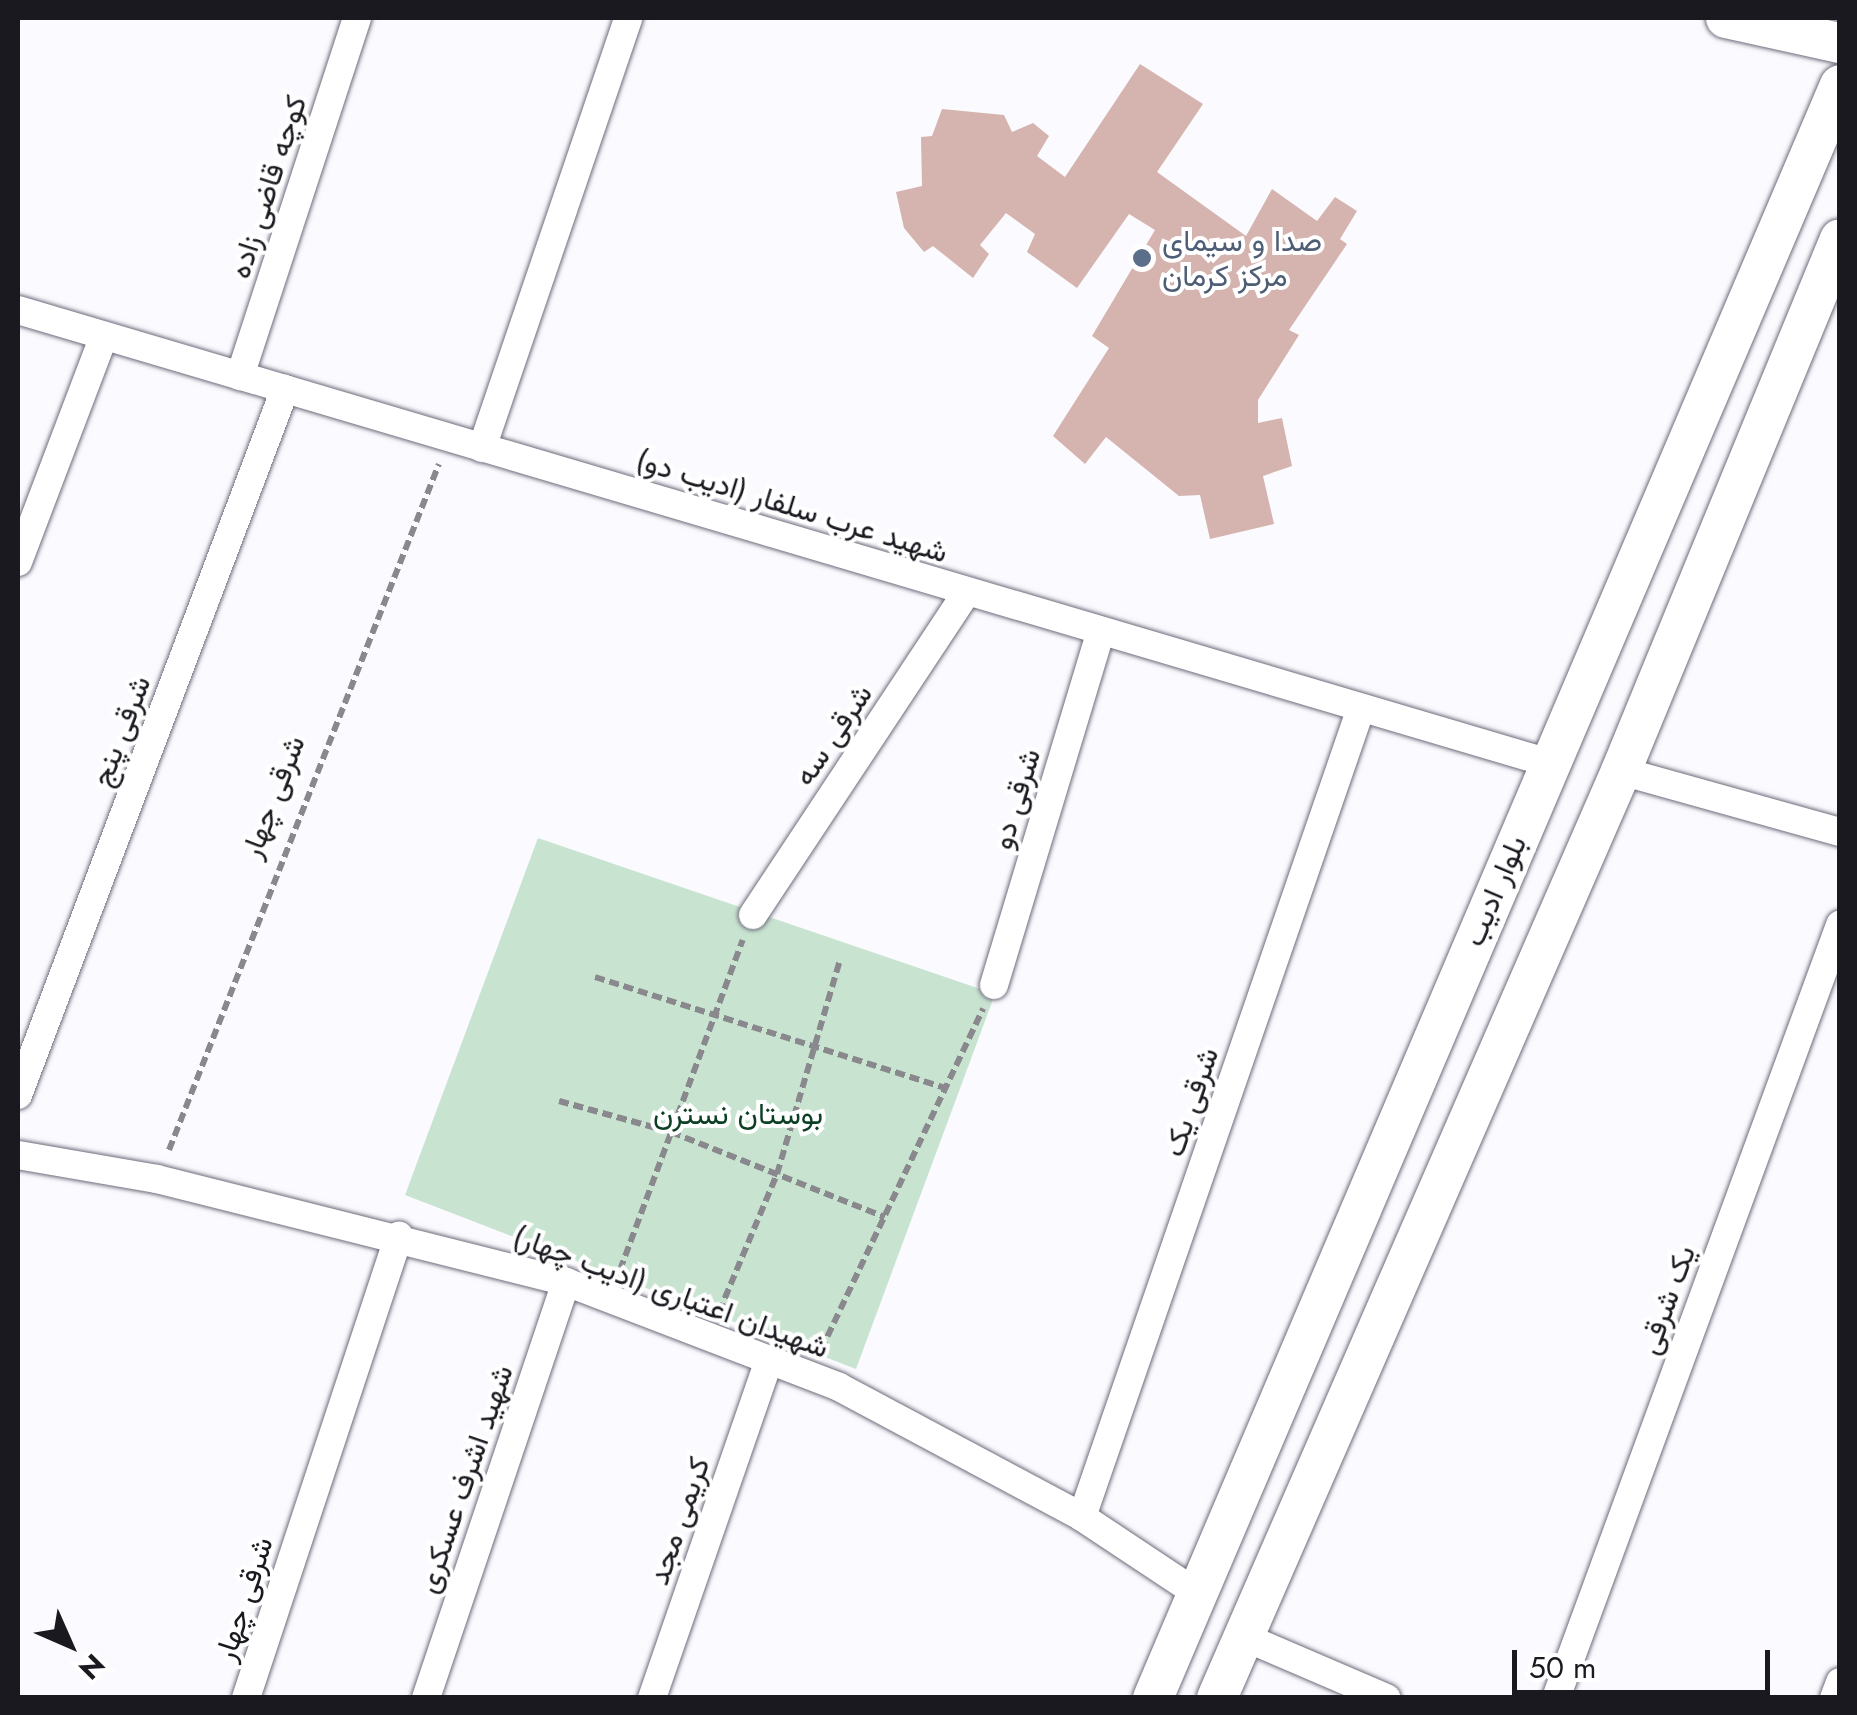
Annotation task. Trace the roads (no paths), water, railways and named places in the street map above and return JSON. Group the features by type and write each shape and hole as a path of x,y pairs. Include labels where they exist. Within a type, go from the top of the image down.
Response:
{"main road":[{"path":"1726,18 1840,43"},
{"name":"بلوار ادیب","path":"1153,1698 1549,763 1640,564 1840,84"},
{"path":"1218,1698 1621,771 1840,239"},
{"path":"1640,564 1694,586"}],"street":[{"name":"کوچه قاضی زاده","path":"240,376 357,18"},
{"path":"482,448 628,18"},
{"name":"شهید عرب سلفار (ادیب دو)","path":"18,310 1549,763"},
{"path":"18,562 103,338"},
{"name":"شرقی پنج","path":"18,1096 285,389"},
{"name":"شرقی سه","path":"753,915 968,592"},
{"name":"شرقی دو","path":"994,985 1100,631"},
{"name":"شرقی یک","path":"1082,1517 1361,708"},
{"path":"1621,771 1840,832"},
{"name":"یک شرقی","path":"1556,1698 1840,925"},
{"name":"شهیدان اعتباری (ادیب چهار)","path":"18,1155 158,1180 399,1236 566,1282 766,1365 808,1378 1082,1517 1198,1594"},
{"name":"شرقی چهار","path":"246,1698 399,1236"},
{"name":"شهید اشرف عسکری","path":"426,1698 566,1282"},
{"name":"کریمی مجد","path":"652,1698 766,1365"},
{"path":"1244,1637 1386,1698"},
{"path":"1834,1698 1840,1682"}],"place":[{"name":"صدا و سیمای مرکز کرمان","path":"1142,258"}],"park label":[{"name":"بوستان نسترن","path":"738,1114"}]}
